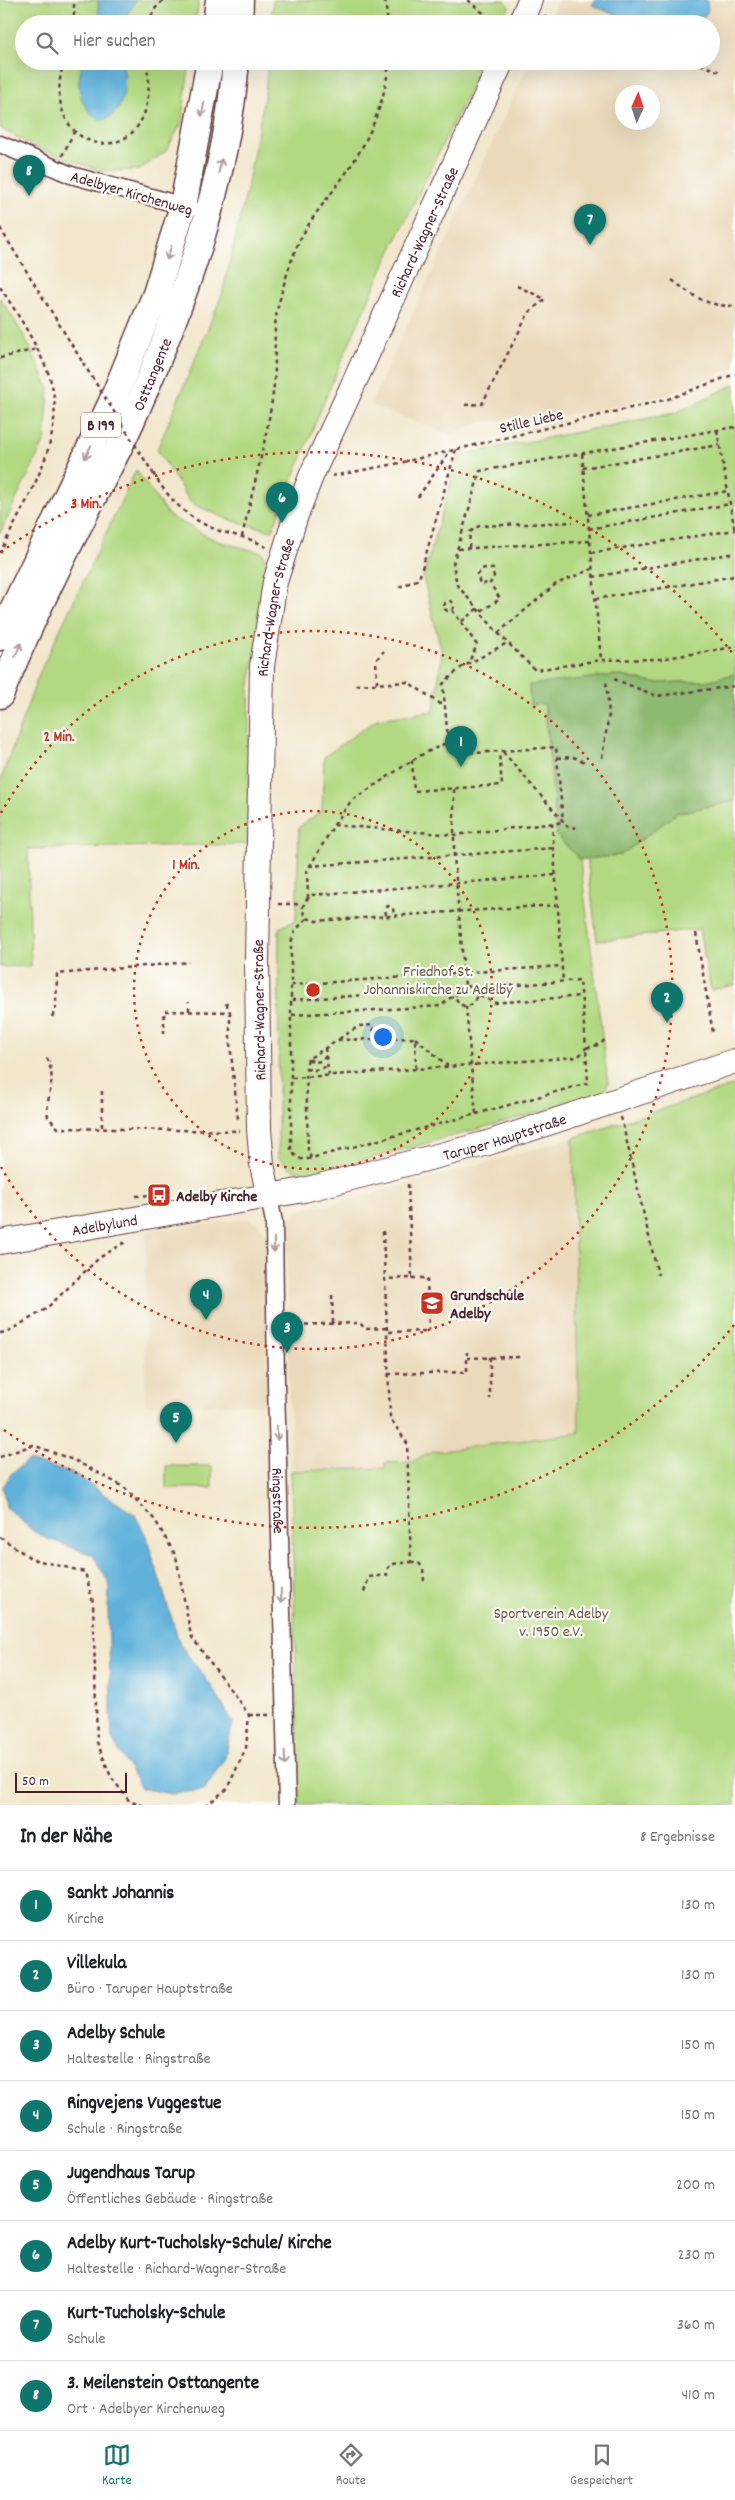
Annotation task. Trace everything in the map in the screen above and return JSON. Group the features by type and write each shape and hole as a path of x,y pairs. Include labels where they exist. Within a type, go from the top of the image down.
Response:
{"main road":[{"path":"217,15 219,0"},
{"path":"239,15 240,0"},
{"name":"Osttangente","path":"0,637 112,402 156,294 183,206 208,70"},
{"name":"Osttangente","path":"0,695 20,645 133,417 180,306 210,214 233,98 235,70"}],"street":[{"name":"Richard-Wagner-Straße","path":"269,1196 262,1164 250,1131 257,962 262,666 275,582 296,515 312,474 498,70"},
{"name":"Adelbyer Kirchenweg","path":"0,144 57,169 210,214"},
{"name":"Taruper Hauptstraße","path":"269,1196 304,1190 488,1143 735,1061"},
{"name":"Adelbylund","path":"0,1242 269,1196"},
{"name":"Ringstraße","path":"269,1196 274,1222 284,1714 288,1805"}],"path":[{"path":"74,0 74,15"},
{"path":"152,15 163,0"},
{"path":"385,0 387,15"},
{"path":"468,0 486,15"},
{"path":"536,8 546,15"},
{"path":"62,70 59,88 61,110 74,131 82,138 97,143 111,143 132,135 142,123 150,95 147,70"},
{"path":"242,537 268,426 274,384 274,334 279,301 299,242 323,203 351,166 372,127 384,92 388,70"},
{"path":"715,70 722,73"},
{"path":"57,169 74,131"},
{"path":"0,228 153,474 176,504 195,520 217,530 259,542"},
{"path":"672,280 695,298 708,304 735,306"},
{"path":"464,405 482,404 529,312 545,298 517,286"},
{"path":"0,287 38,349 48,372 55,401 54,429 44,461 0,552"},
{"path":"0,358 38,349"},
{"name":"Stille Liebe","path":"328,475 336,476 668,400 735,374"},
{"path":"735,427 480,471 453,564 457,585 507,643 534,670 601,660 660,659 735,647"},
{"path":"591,553 735,531 717,430"},
{"path":"583,468 719,445"},
{"path":"400,587 419,579 456,449"},
{"path":"418,497 451,450"},
{"path":"582,454 601,660"},
{"path":"588,516 728,491"},
{"path":"589,529 730,504"},
{"path":"469,548 470,532 478,526 573,522"},
{"path":"458,549 590,540"},
{"path":"593,577 735,553"},
{"path":"488,567 495,573 494,578 490,582 480,584 477,574 488,567"},
{"path":"498,633 556,584 592,569"},
{"path":"596,599 735,576"},
{"path":"481,611 500,599 490,582"},
{"path":"452,610 454,604 447,601 445,608 452,610 477,645 468,664"},
{"path":"461,622 478,608"},
{"path":"448,742 443,684 468,664 507,643"},
{"path":"377,683 376,660 384,651"},
{"path":"614,679 657,696 735,686"},
{"path":"602,758 609,714 606,680"},
{"path":"356,684 408,682 445,707"},
{"path":"308,898 307,871 334,825 351,801 412,760 448,742 474,753 556,747 563,821"},
{"path":"412,760 414,791 502,785 501,752"},
{"path":"501,752 569,828 580,827"},
{"path":"557,758 573,757 585,762"},
{"path":"454,789 454,856 464,986"},
{"path":"334,825 454,835 552,824 563,821"},
{"path":"552,824 556,905 563,982"},
{"path":"310,866 554,848"},
{"path":"555,875 312,895 308,898 302,910 307,918 316,921 556,905"},
{"path":"270,904 296,904 303,907"},
{"path":"386,916 385,910 388,906 393,908 394,916"},
{"path":"307,918 292,937 291,1150 296,1157 304,1160 588,1083 580,980 493,987 476,996"},
{"path":"696,932 713,1033"},
{"path":"52,1017 56,1007 57,974 189,962"},
{"path":"291,985 561,966"},
{"path":"464,986 474,990 476,996 472,1004 466,1006 460,1005 456,997 458,989 464,986"},
{"path":"292,1000 440,990 450,998"},
{"path":"480,995 494,1003 582,996"},
{"path":"292,1015 440,1006 450,998 456,997"},
{"path":"189,1002 189,1011"},
{"path":"47,1058 52,1074 51,1094 47,1109 48,1117 64,1130 102,1128 250,1131 230,1042 230,1012 226,1003"},
{"path":"466,1006 476,1114"},
{"path":"164,1034 164,1011 230,1012"},
{"path":"311,1158 308,1151 306,1068 308,1059 359,1026 373,1025 374,1039"},
{"path":"338,1040 415,1038 449,1066"},
{"path":"415,1038 416,1068"},
{"path":"292,1078 578,1056 586,1048 601,1044 606,1038"},
{"path":"325,1048 329,1075"},
{"path":"308,1059 318,1062 326,1056"},
{"path":"306,1068 315,1070 328,1066"},
{"path":"102,1091 102,1128"},
{"path":"616,1101 658,1275"},
{"path":"408,1180 412,1278"},
{"path":"136,1196 154,1195"},
{"path":"383,1231 390,1418 408,1443 411,1562"},
{"path":"0,1333 6,1332 46,1309 99,1258 131,1238"},
{"path":"385,1279 427,1278 429,1331 387,1332"},
{"path":"332,1295 333,1324"},
{"path":"275,1325 360,1323 365,1328 387,1328"},
{"path":"388,1374 467,1372 467,1352"},
{"path":"490,1357 490,1399"},
{"path":"467,1358 523,1357"},
{"path":"0,1457 32,1445 76,1461 124,1487 155,1520 176,1556 191,1636 249,1715 246,1748 227,1789 207,1805"},
{"path":"0,1537 32,1559 85,1572 93,1602 97,1742 111,1777 130,1802 142,1805"},
{"path":"364,1592 370,1577 387,1575 387,1569 392,1564 418,1562 423,1568 424,1582"},
{"path":"249,1715 284,1714"}],"shaded area":[{"path":"558,0 735,0 735,367 676,392 592,412 480,422 451,435 370,405 526,70 720,70 720,15 551,15"},
{"name":"Grundschule Adelby","path":"573,1138 579,1433 432,1452 412,1462 385,1463 385,1468 291,1471 286,1227 293,1214 304,1208 325,1206"},
{"path":"248,1219 259,1224 266,1235 268,1405 145,1405 146,1230"}],"green space":[{"path":"0,0 98,0 99,15 15,15 15,70 82,70 79,82 83,102 118,110 124,86 123,70 189,70 181,124 166,151 139,170 101,171 33,146 0,128"},
{"path":"136,0 199,0 196,15 127,15"},
{"path":"273,0 505,0 509,7 505,15 272,15"},
{"path":"267,70 479,70 385,263 332,382 272,531 227,519 191,503 157,450 222,295 246,194 265,93"},
{"path":"0,297 24,336 49,388 45,440 0,533"},
{"name":"Friedhof St. Johanniskirche zu Adelby","path":"735,384 735,674 705,681 654,683 616,675 529,686 530,705 544,703 557,836 580,860 608,1084 602,1095 321,1172 292,1169 278,1157 279,928 296,920 299,827 322,811 324,757 377,719 434,711 442,653 423,577 459,455 675,413"},
{"path":"136,470 169,516 217,541 263,553 269,569 249,690 248,844 28,849 31,966 0,967 0,782 39,674"},
{"path":"735,674 735,801 677,813 621,855 580,860 557,836 545,704 530,705 529,685 616,675 654,683 705,681"},
{"path":"735,801 735,985 711,990 699,929 597,941 587,859 621,855 677,813"},
{"name":"Sportverein Adelby v. 1950 e.V.","path":"735,1085 735,1805 299,1805 291,1471 385,1468 385,1463 412,1462 432,1452 579,1433 573,1138"},
{"path":"166,1466 212,1466 212,1488 166,1488"}],"water":[{"path":"98,0 136,0 127,15 99,15"},
{"path":"595,0 706,0 708,11 705,15 616,15 592,5"},
{"path":"81,70 124,70 123,97 120,105 109,118 100,121 87,109 80,94 79,78"},
{"path":"28,1460 75,1474 135,1515 146,1536 180,1645 210,1684 233,1722 225,1758 204,1790 170,1794 141,1788 112,1739 108,1610 109,1583 93,1555 48,1539 33,1531 6,1507 3,1487 11,1474"}],"place":[{"name":"3. Meilenstein Osttangente","path":"29,196"},
{"name":"Kurt-Tucholsky-Schule","path":"590,245"},
{"name":"Adelby Kurt-Tucholsky-Schule/ Kirche","path":"282,523"},
{"name":"Sankt Johannis","path":"461,767"},
{"name":"Villekula","path":"667,1023"},
{"name":"Adelby Kirche","path":"159,1195"},
{"name":"Grundschule Adelby","path":"432,1303"},
{"name":"Ringvejens Vuggestue","path":"206,1320"},
{"name":"Adelby Schule","path":"287,1353"},
{"name":"Jugendhaus Tarup","path":"176,1443"}]}
